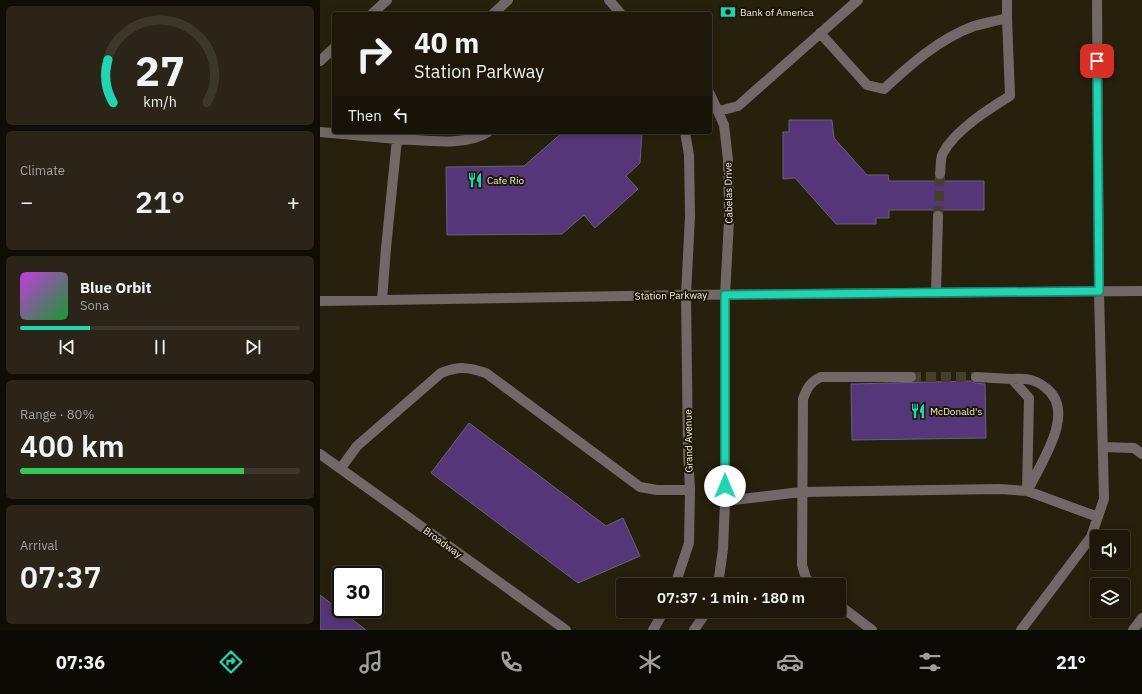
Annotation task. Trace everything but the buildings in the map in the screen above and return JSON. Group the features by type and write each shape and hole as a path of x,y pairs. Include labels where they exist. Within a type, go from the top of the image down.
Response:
{"street":[{"path":"374,12 387,0"},
{"path":"495,12 508,0"},
{"path":"609,0 618,12"},
{"path":"719,112 738,106 858,0"},
{"path":"940,174 943,153 960,133 985,112 1010,96 1007,0"},
{"path":"1021,630 1091,537 1104,499 1099,291 1097,0"},
{"path":"820,34 867,85 884,89 911,64 939,44 974,26 1007,18"},
{"path":"320,61 332,50"},
{"name":"Cabelas Drive","path":"712,98 724,125 728,160 730,221 725,295"},
{"path":"320,132 332,133"},
{"path":"358,134 462,141 477,138 484,134"},
{"path":"685,134 689,155 690,216 686,295"},
{"path":"382,300 397,136"},
{"path":"936,292 938,216"},
{"name":"Station Parkway","path":"320,301 686,295 1142,291"},
{"name":"Grand Avenue","path":"677,578 689,544 690,490 686,295"},
{"path":"719,578 723,549 725,501 725,295"},
{"path":"341,468 357,446 441,373 456,367 472,368 486,373 640,487 657,490 690,490"},
{"path":"806,578 802,565 801,492 803,399 807,388 821,377 911,378"},
{"path":"976,377 1012,379 1027,378 1039,382 1050,391 1056,401 1059,410 1058,424 1027,492"},
{"path":"1012,379 1029,398 1027,492"},
{"path":"1103,447 1139,449"},
{"name":"Broadway","path":"320,454 566,630"},
{"path":"725,501 801,492 999,489 1027,492 1098,517"},
{"path":"846,610 872,630"},
{"path":"653,630 660,618"},
{"path":"694,630 702,618"},
{"path":"1135,629 1142,618"}],"tunnel":[{"path":"938,216 940,174"},
{"path":"911,377 976,377"}],"place":[{"name":"Bank of America","path":"728,12"},
{"name":"Cafe Rio","path":"475,180"},
{"name":"McDonald's","path":"918,411"}],"route":[{"path":"725,486 725,295 1099,291 1097,61"}]}
